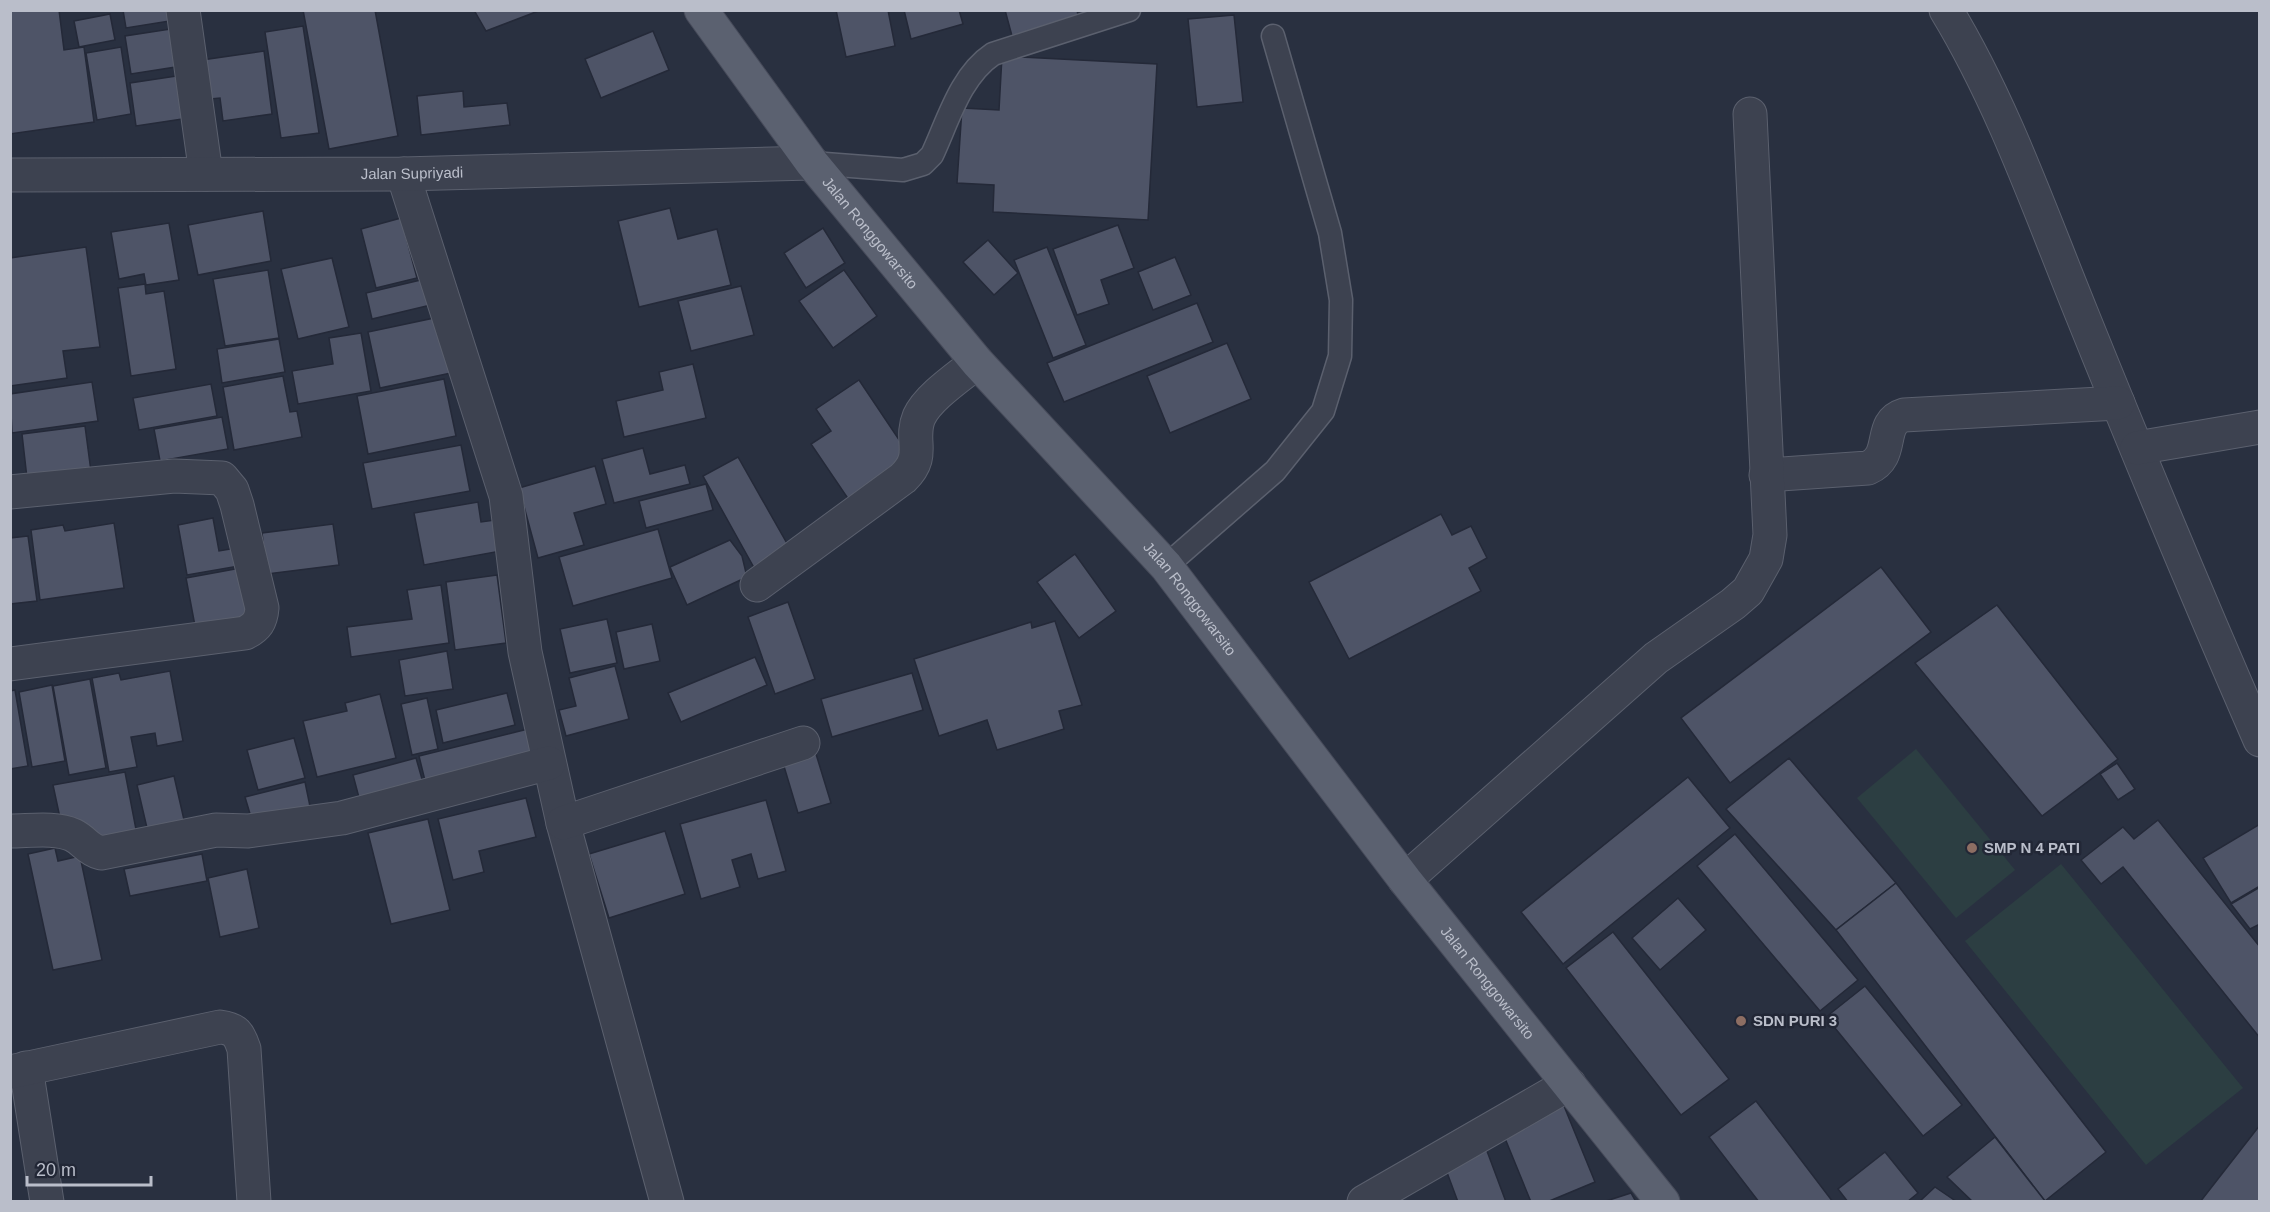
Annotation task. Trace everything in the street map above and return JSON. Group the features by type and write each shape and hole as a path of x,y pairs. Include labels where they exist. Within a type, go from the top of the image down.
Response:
{"main road":[{"name":"Jalan Ronggowarsito","path":"707,18 812,163 977,362 1166,566 1405,880 1663,1202"}],"street":[{"path":"183,10 206,174"},
{"path":"1946,10 1964,40 2011,138 2186,571 2259,740"},
{"path":"1405,880 1656,658 1748,591 1766,559 1770,535 1750,114"},
{"name":"Jalan Supriyadi","path":"10,175 403,174 812,163"},
{"path":"403,174 506,496 525,652 549,763 563,823 667,1202"},
{"path":"757,585 908,474 916,460 918,420 924,407 977,362"},
{"path":"1767,475 1868,468 1878,464 1891,422 1904,415 2118,403"},
{"path":"2137,448 2259,427"},
{"path":"10,492 174,476 222,478 232,490 237,505 262,608 261,620 254,629 245,633 10,664"},
{"path":"563,823 803,743"},
{"path":"10,831 60,831 74,836 90,850 101,853 216,830 248,831 342,818 549,763"},
{"path":"47,1202 18,1070 220,1027 232,1029 240,1035 244,1049 254,1202"},
{"path":"1364,1202 1569,1084"}],"lane":[{"path":"812,163 903,170 922,164 932,155 968,78 980,63 993,54 1129,10"},
{"path":"1166,566 1275,471 1323,411 1340,356 1341,300 1330,233 1273,36"}],"shaded area":[{"path":"1916,749 2015,870 1956,918 1857,798"},
{"path":"2061,864 2243,1088 2146,1165 1965,941"}],"building":[{"path":"10,10 59,10 64,50 84,47 94,122 10,134"},
{"path":"123,10 174,10 176,20 126,28"},
{"path":"303,10 375,10 398,136 329,149"},
{"path":"474,10 541,10 486,31"},
{"path":"836,10 888,10 895,46 846,57"},
{"path":"904,10 959,10 963,24 911,39"},
{"path":"1005,10 1077,10 1079,20 1012,36"},
{"path":"110,14 115,40 79,47 74,21"},
{"path":"1234,15 1243,102 1197,107 1188,19"},
{"path":"303,26 319,133 281,138 265,32"},
{"path":"177,28 182,66 131,74 125,36"},
{"path":"653,31 669,70 601,98 585,59"},
{"path":"121,47 131,114 97,120 86,53"},
{"path":"264,51 272,114 223,121 220,98 200,100 195,61"},
{"path":"1002,56 1157,64 1148,220 993,212 994,185 957,183 962,108 999,110"},
{"path":"183,75 189,118 136,126 130,83"},
{"path":"463,91 464,107 507,103 510,125 421,135 417,96"},
{"path":"670,208 678,239 717,229 731,285 639,307 618,221"},
{"path":"263,211 271,261 198,275 188,225"},
{"path":"401,218 417,278 376,288 361,229"},
{"path":"169,223 179,280 146,285 144,274 119,279 111,232"},
{"path":"1118,225 1134,268 1101,280 1109,304 1077,315 1053,249"},
{"path":"823,228 845,263 806,288 784,253"},
{"path":"988,240 1018,273 994,295 963,262"},
{"path":"86,247 100,347 63,351 67,378 10,386 10,258"},
{"path":"1047,247 1086,345 1053,358 1014,260"},
{"path":"1175,257 1191,295 1153,310 1138,272"},
{"path":"332,258 349,327 298,339 281,269"},
{"path":"268,270 279,338 225,346 213,279"},
{"path":"844,270 877,316 833,348 799,301"},
{"path":"429,278 435,304 372,319 366,293"},
{"path":"145,284 146,294 164,291 176,369 131,376 118,288"},
{"path":"741,286 754,335 691,351 678,301"},
{"path":"1197,303 1213,342 1064,402 1047,363"},
{"path":"439,317 451,373 380,388 368,332"},
{"path":"361,333 371,391 298,404 292,371 333,364 329,338"},
{"path":"279,339 285,372 222,383 217,349"},
{"path":"1227,343 1251,399 1170,433 1147,376"},
{"path":"693,364 706,418 624,437 616,401 663,390 659,372"},
{"path":"283,376 290,412 297,411 302,437 234,450 223,387"},
{"path":"444,379 456,436 368,454 357,396"},
{"path":"859,380 914,462 851,503 811,444 831,431 816,409"},
{"path":"92,382 98,421 12,433 10,394"},
{"path":"211,384 217,416 139,430 133,398"},
{"path":"222,417 228,449 160,461 154,429"},
{"path":"85,426 92,479 28,487 22,434"},
{"path":"461,445 470,491 372,509 363,463"},
{"path":"643,448 650,474 685,465 690,484 614,503 602,459"},
{"path":"738,457 793,554 757,573 703,476"},
{"path":"595,466 606,504 574,513 584,545 538,558 519,488"},
{"path":"706,484 713,510 646,528 639,501"},
{"path":"478,502 481,522 495,520 501,551 424,565 414,513"},
{"path":"1441,514 1452,535 1471,526 1487,558 1469,568 1481,591 1349,659 1309,582"},
{"path":"213,518 219,551 236,548 239,566 187,575 178,525"},
{"path":"114,523 124,588 40,600 31,530 63,525 65,531"},
{"path":"333,524 339,565 267,574 262,533"},
{"path":"658,529 672,578 573,606 559,557"},
{"path":"28,536 37,601 10,604 10,538"},
{"path":"730,540 742,556 747,577 687,605 670,567"},
{"path":"1075,554 1116,611 1079,638 1037,582"},
{"path":"246,567 254,617 195,626 186,578"},
{"path":"1881,567 1931,632 1730,783 1681,718"},
{"path":"497,575 506,643 455,650 446,582"},
{"path":"441,585 449,643 351,657 347,627 412,619 407,590"},
{"path":"788,602 815,679 775,694 748,617"},
{"path":"1997,605 2118,759 2042,816 1915,663"},
{"path":"607,619 617,663 570,673 560,629"},
{"path":"1055,621 1082,705 1059,711 1064,729 997,750 987,720 939,736 914,659 1031,622 1032,628"},
{"path":"652,624 660,661 624,669 616,632"},
{"path":"447,651 453,689 405,696 399,660"},
{"path":"755,657 767,685 681,722 668,693"},
{"path":"615,666 629,719 566,736 559,710 576,706 569,678"},
{"path":"170,671 183,741 157,746 155,733 131,737 137,767 109,772 92,678 119,673 121,680"},
{"path":"912,673 923,710 832,737 821,699"},
{"path":"90,679 106,768 69,775 53,686"},
{"path":"52,685 65,761 32,767 19,692"},
{"path":"15,690 28,766 10,769 10,691"},
{"path":"507,693 515,725 443,743 436,710"},
{"path":"380,694 396,758 317,777 303,721 347,711 345,703"},
{"path":"427,698 438,749 412,755 401,704"},
{"path":"528,729 535,755 428,793 419,756"},
{"path":"294,738 305,778 258,790 247,750"},
{"path":"816,754 831,803 798,813 783,763"},
{"path":"416,758 426,793 362,809 353,775"},
{"path":"1789,758 1896,883 1836,930 1726,809"},
{"path":"2117,763 2135,789 2118,800 2100,774"},
{"path":"125,772 139,845 92,847 63,832 53,785"},
{"path":"174,776 187,833 150,841 137,785"},
{"path":"1688,777 1730,828 1563,964 1521,912"},
{"path":"305,782 311,811 253,824 245,797"},
{"path":"526,798 536,837 479,851 484,872 453,880 438,819"},
{"path":"766,800 786,871 758,879 751,854 732,860 740,887 701,899 680,824"},
{"path":"428,819 450,910 391,924 368,833"},
{"path":"2158,820 2260,947 2260,1038 2123,867 2101,884 2081,860 2123,827 2134,839"},
{"path":"2260,824 2260,886 2231,903 2203,858"},
{"path":"665,831 685,894 609,918 589,854"},
{"path":"1735,834 1858,980 1820,1011 1697,866"},
{"path":"55,848 58,861 80,856 102,960 53,970 28,854"},
{"path":"202,854 207,881 130,896 124,869"},
{"path":"247,869 259,928 220,937 208,878"},
{"path":"1896,883 2106,1152 2045,1201 1836,930"},
{"path":"2260,887 2260,924 2250,929 2231,904"},
{"path":"1678,898 1706,930 1660,970 1632,938"},
{"path":"1613,932 1729,1079 1681,1115 1566,968"},
{"path":"1865,986 1962,1105 1923,1136 1826,1017"},
{"path":"1756,1101 1833,1202 1759,1202 1709,1137"},
{"path":"1564,1106 1595,1182 1547,1202 1531,1202 1502,1131"},
{"path":"2260,1125 2260,1202 2200,1202"},
{"path":"1995,1137 2045,1201 1973,1202 1947,1177"},
{"path":"1484,1143 1506,1202 1458,1202 1442,1159"},
{"path":"1885,1152 1918,1193 1907,1202 1848,1202 1838,1189"},
{"path":"1935,1187 1957,1202 1919,1202"},
{"path":"1631,1193 1636,1202 1603,1202"}],"place":[{"name":"SMP N 4 PATI","path":"1972,848"},
{"name":"SDN PURI 3","path":"1741,1021"}]}
